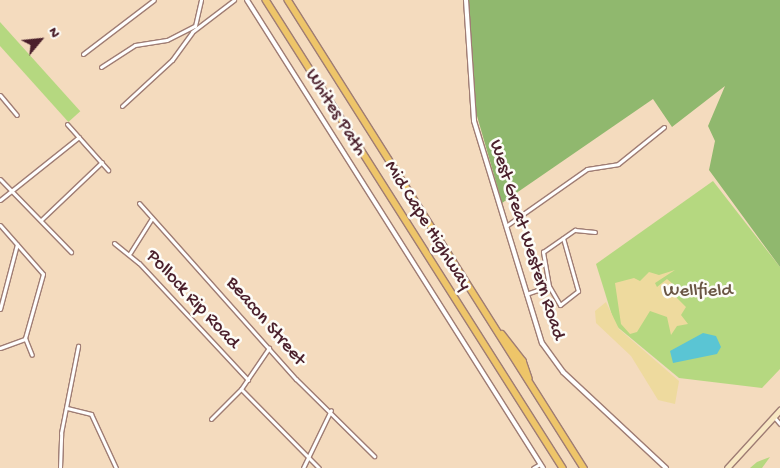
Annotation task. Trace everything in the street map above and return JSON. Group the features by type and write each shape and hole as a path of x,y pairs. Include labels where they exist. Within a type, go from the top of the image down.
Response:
{"highway":[{"name":"Mid Cape Highway","path":"266,0 563,468"},
{"name":"Mid Cape Highway","path":"288,0 498,331 523,361 529,380 584,468"}],"main road":[{"path":"727,468 780,410"}],"street":[{"path":"82,54 154,0"},
{"path":"101,67 136,44 167,40 195,26 201,0"},
{"path":"122,106 172,60 192,32 234,0"},
{"name":"Whites Path","path":"247,0 542,466"},
{"name":"West Great Western Road","path":"466,0 471,104 526,294 552,359 666,468"},
{"path":"0,95 17,115"},
{"path":"68,124 108,170"},
{"path":"506,226 587,169 618,164 664,127"},
{"path":"0,200 78,137"},
{"path":"41,220 102,162"},
{"path":"0,178 71,252"},
{"name":"Beacon Street","path":"139,203 268,348 331,410 374,456"},
{"path":"130,253 152,218"},
{"path":"0,225 43,274 25,338 32,355"},
{"path":"563,238 578,291 560,305 549,286 542,254 563,238 575,230 595,232"},
{"name":"Pollock Rip Road","path":"114,243 130,253 248,380"},
{"path":"0,308 17,244"},
{"path":"526,294 549,286"},
{"path":"0,348 25,338"},
{"path":"60,468 67,408 78,346"},
{"path":"211,419 240,390 268,348"},
{"path":"240,390 319,468"},
{"path":"67,408 92,414 116,468"},
{"path":"303,468 331,410"},
{"path":"774,417 780,424"},
{"path":"534,468 542,466"}],"green space":[{"path":"468,0 780,0 780,267 709,170 715,141 708,126 725,86 672,127 653,99 502,203 475,109"},
{"path":"0,22 80,111 68,122 0,46"},
{"name":"Wellfield","path":"713,181 780,267 780,369 762,388 679,378 615,325 596,264"},
{"path":"770,457 762,468 750,468 757,462"}],"sand":[{"path":"675,270 655,283 657,287 667,279 673,284 674,295 686,307 681,315 688,324 677,326 671,335 667,317 650,311 637,332 630,334 621,324 615,283 634,278 640,281 649,272 659,275"},
{"path":"606,302 619,329 679,381 675,404 658,400 631,356 596,323 595,311"}],"water":[{"path":"703,333 716,336 721,347 717,354 673,363 670,351"}]}
